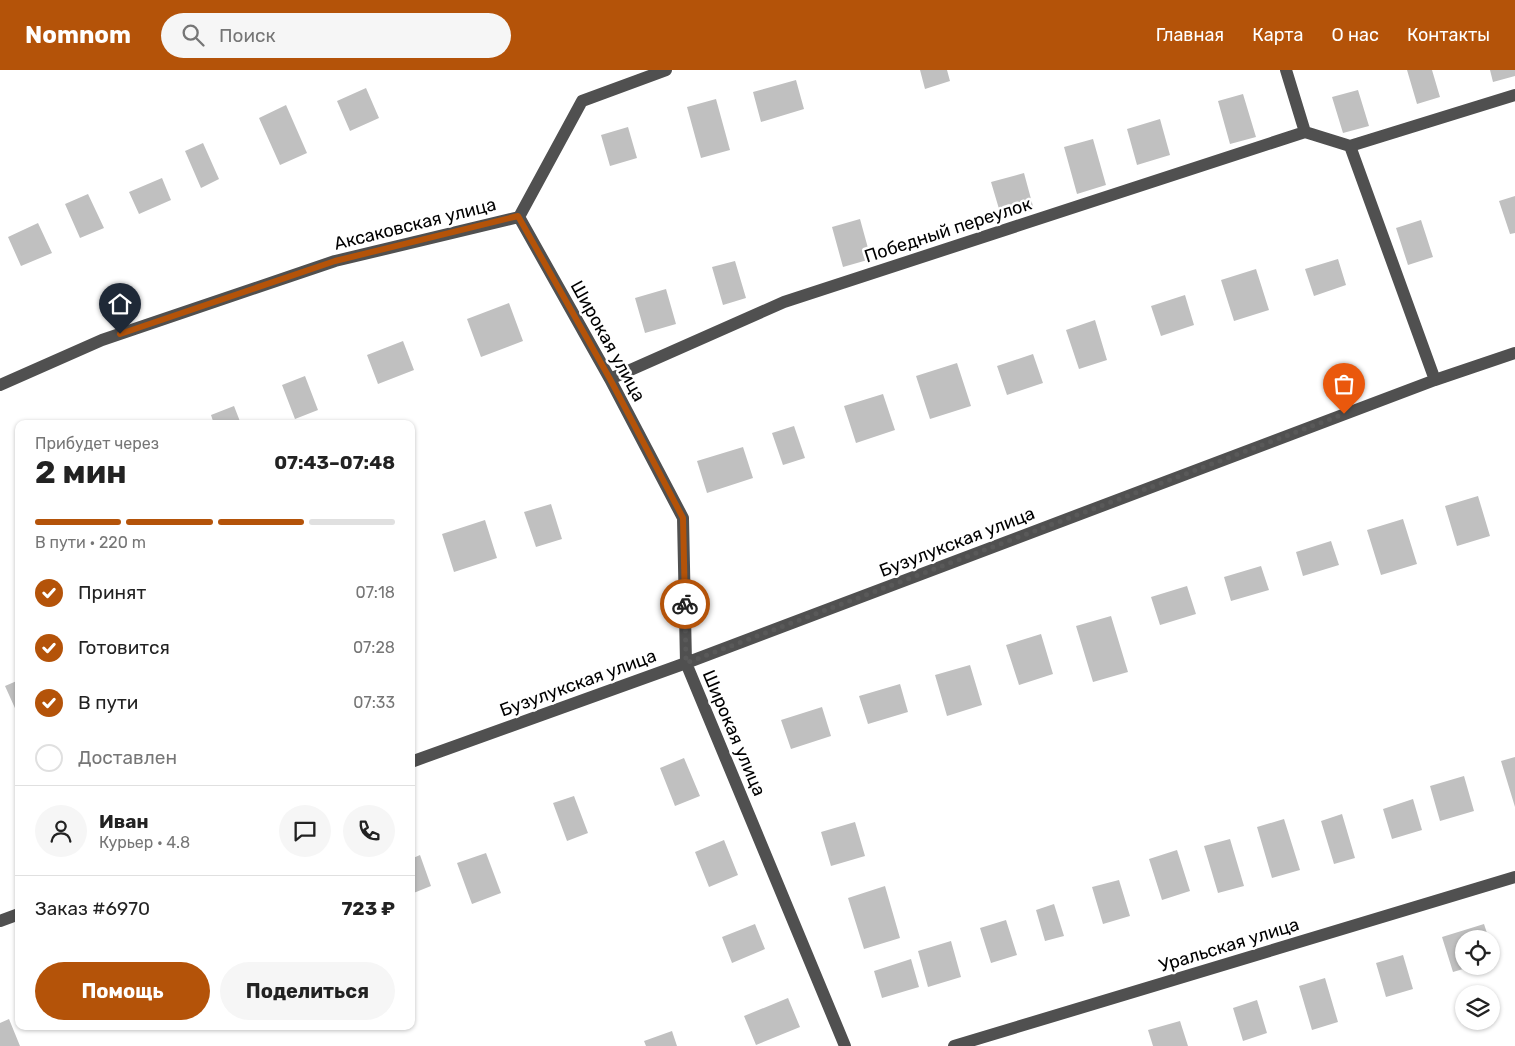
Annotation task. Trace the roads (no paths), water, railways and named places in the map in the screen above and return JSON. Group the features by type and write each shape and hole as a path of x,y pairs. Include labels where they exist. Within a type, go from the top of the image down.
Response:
{"street":[{"name":"Аксаковская улица","path":"0,385 102,340 335,261 518,216 582,101 666,70"},
{"path":"1286,70 1305,132 1350,146 1515,95"},
{"name":"Победный переулок","path":"610,379 784,302 1305,132"},
{"path":"1350,146 1435,380"},
{"name":"Широкая улица","path":"518,216 610,379 683,518 686,663 845,1046"},
{"name":"Бузулукская улица","path":"415,761 686,663 1435,380 1515,353"},
{"name":"Уральская улица","path":"954,1046 1515,877"},
{"path":"0,921 15,915"}]}
